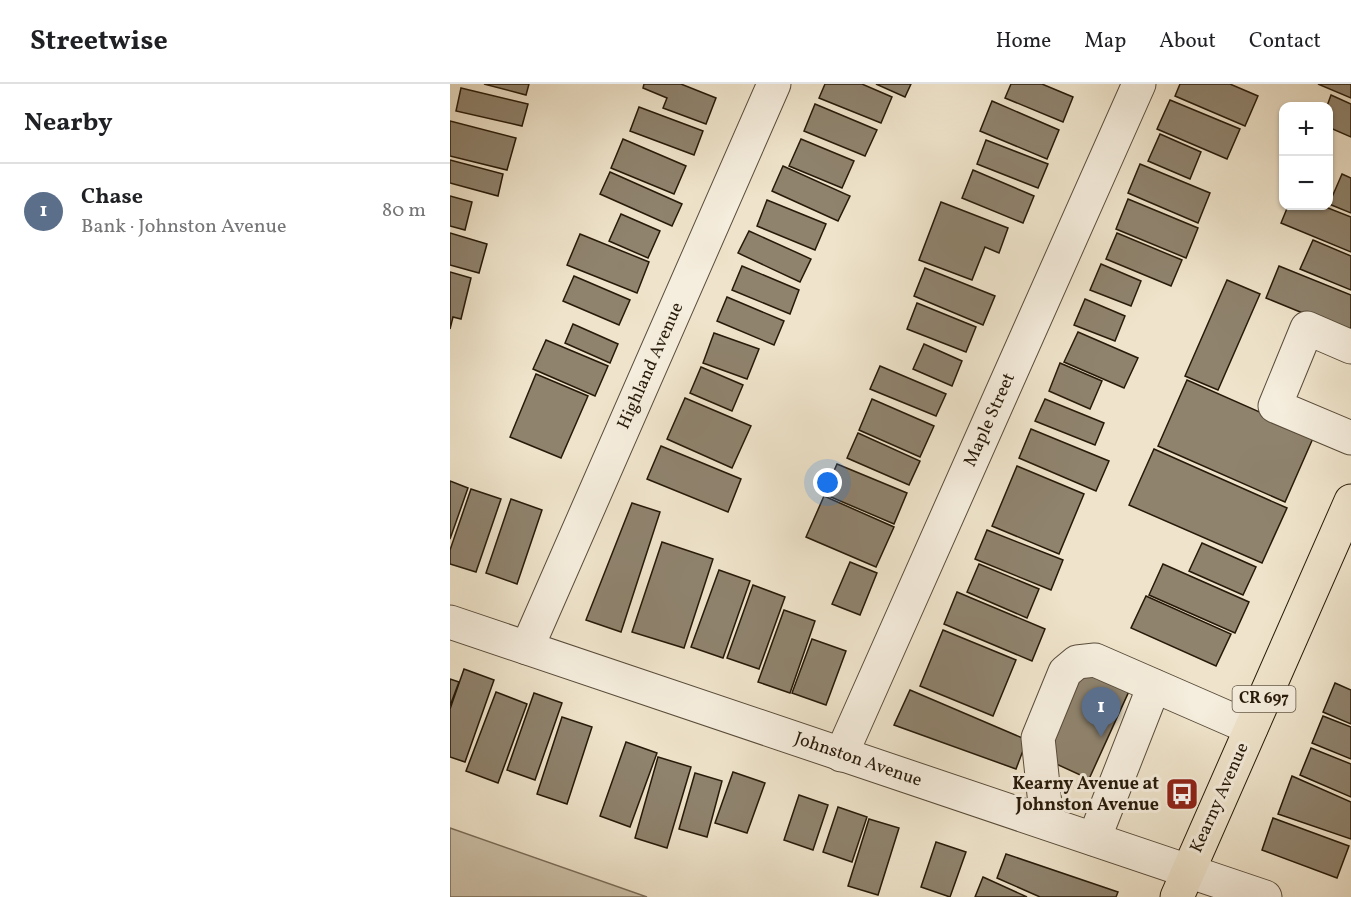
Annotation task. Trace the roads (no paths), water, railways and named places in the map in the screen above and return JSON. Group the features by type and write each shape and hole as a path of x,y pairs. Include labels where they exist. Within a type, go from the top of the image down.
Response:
{"main road":[{"name":"Kearny Avenue","path":"1182,884 1351,501"}],"street":[{"name":"Highland Avenue","path":"527,648 774,84"},
{"name":"Maple Street","path":"841,755 1139,84"},
{"path":"1351,347 1307,328 1275,406 1351,438"},
{"name":"Johnston Avenue","path":"450,622 1094,839 1182,884 1266,897"},
{"path":"1047,824 1038,738 1065,672 1077,662 1095,660 1251,728"},
{"path":"1094,839 1154,686"}],"place":[{"name":"Chase","path":"1101,737"},
{"name":"Kearny Avenue at Johnston Avenue","path":"1182,794"}]}
